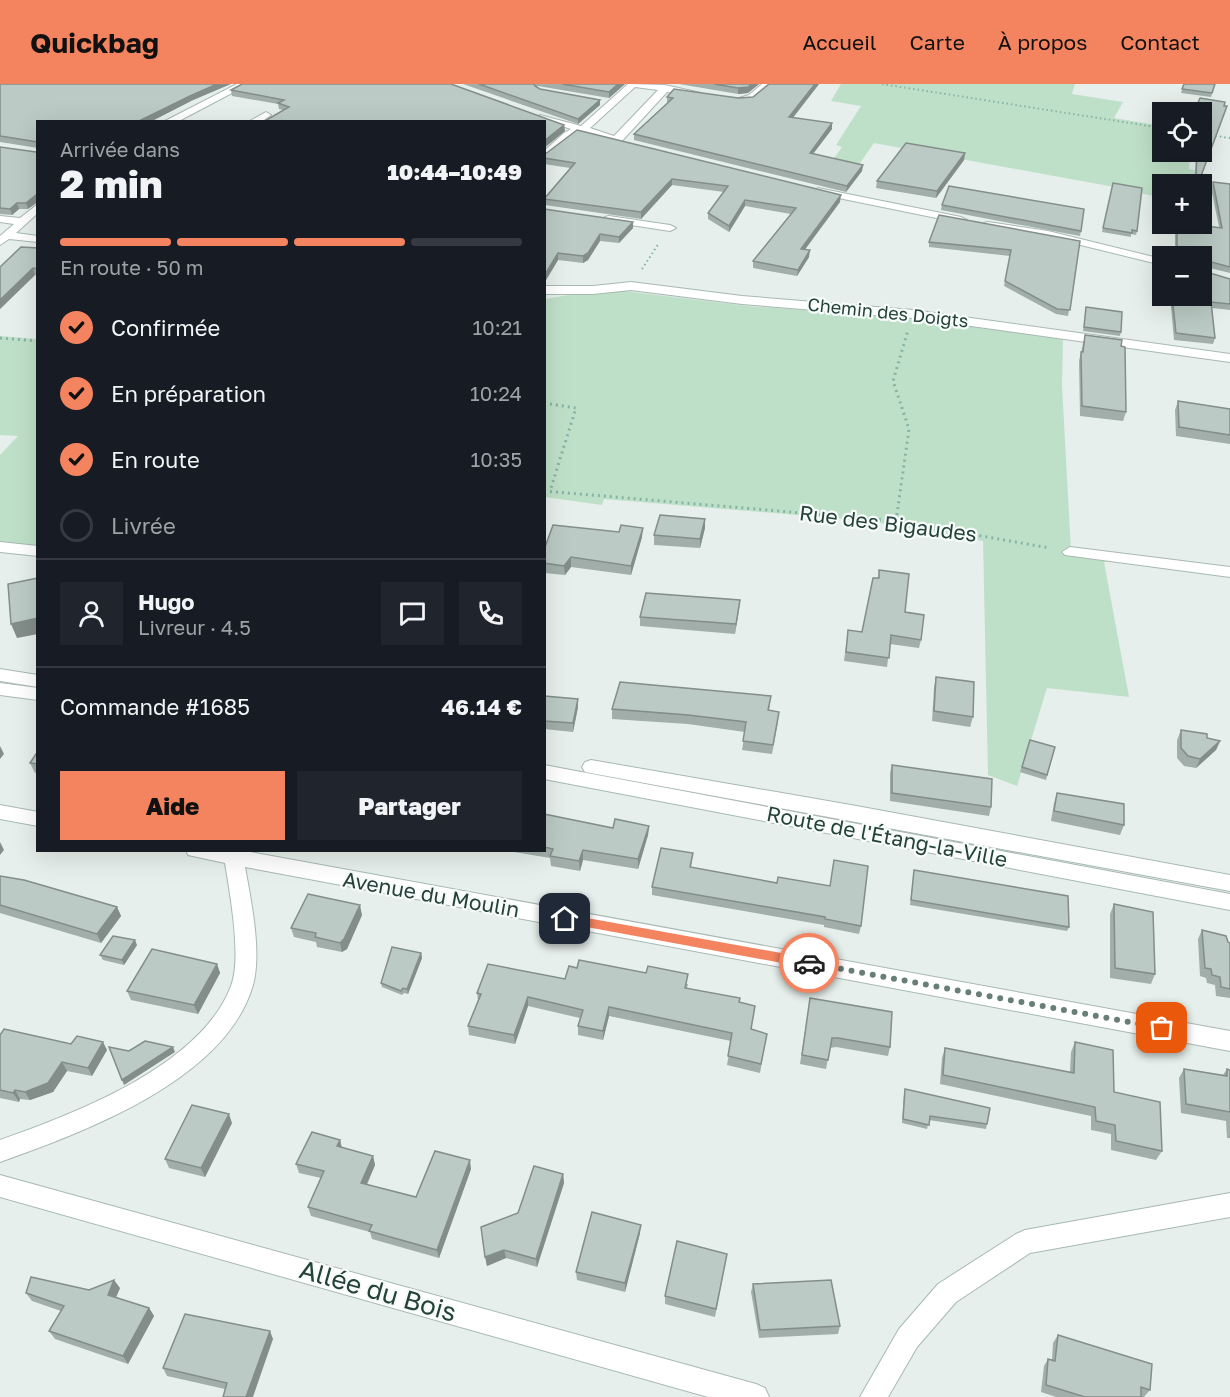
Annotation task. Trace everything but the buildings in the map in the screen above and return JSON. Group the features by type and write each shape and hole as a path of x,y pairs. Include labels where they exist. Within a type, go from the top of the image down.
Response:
{"street":[{"path":"172,120 244,84"},
{"path":"546,155 567,135 579,130 633,84 706,94"},
{"path":"728,98 752,98 767,84"},
{"path":"615,140 665,88"},
{"path":"595,100 613,103"},
{"path":"257,120 266,115"},
{"path":"536,115 579,130 628,143"},
{"path":"807,189 970,221"},
{"path":"4,239 36,209"},
{"path":"597,217 670,228"},
{"path":"0,219 22,221"},
{"path":"981,224 1057,236 1152,260"},
{"path":"4,239 36,239"},
{"name":"Chemin des Doigts","path":"546,290 592,290 631,286 742,300 913,314 1230,358"},
{"path":"0,547 36,551"},
{"path":"1070,552 1230,572"},
{"path":"0,675 36,681"},
{"path":"0,689 36,694"},
{"name":"Route de l'Étang-la-Ville","path":"546,760 851,812 1230,883"},
{"name":"Route de l'Étang-la-Ville","path":"546,772 1230,902"},
{"path":"0,812 36,819"},
{"name":"Avenue du Moulin","path":"204,852 1230,1041"},
{"path":"0,1151 88,1116 151,1084 194,1054 225,1021 243,984 242,920 234,859"},
{"name":"Allée du Bois","path":"0,1186 756,1397"},
{"path":"873,1397 908,1338 947,1293 1025,1242 1230,1204"}],"path":[{"path":"882,84 1152,126"},
{"path":"1212,135 1230,138"},
{"path":"631,286 670,228"},
{"path":"896,521 909,429 893,381 913,314"},
{"path":"0,338 36,341"},
{"path":"546,403 576,408 547,491"},
{"name":"Rue des Bigaudes","path":"547,491 582,496 646,498 896,521 1070,552"}],"green space":[{"path":"841,84 1075,84 1072,94 1123,102 1114,118 1152,124 1152,162 1189,162 1189,169 1202,172 1202,174 1152,174 1152,196 874,143 842,189 815,184 842,147 836,145 861,106 831,101"},
{"path":"624,291 748,306 914,318 1063,339 1062,385 1071,551 1123,560 1104,562 1129,697 1047,688 1017,786 988,775 983,541 869,521 604,499 602,505 546,497 546,299 586,292"},
{"path":"0,336 36,339 36,546 0,541 0,455 18,436 0,435"}],"way so far":[{"path":"809,963 1162,1028"}],"route":[{"path":"565,919 809,963"}]}
